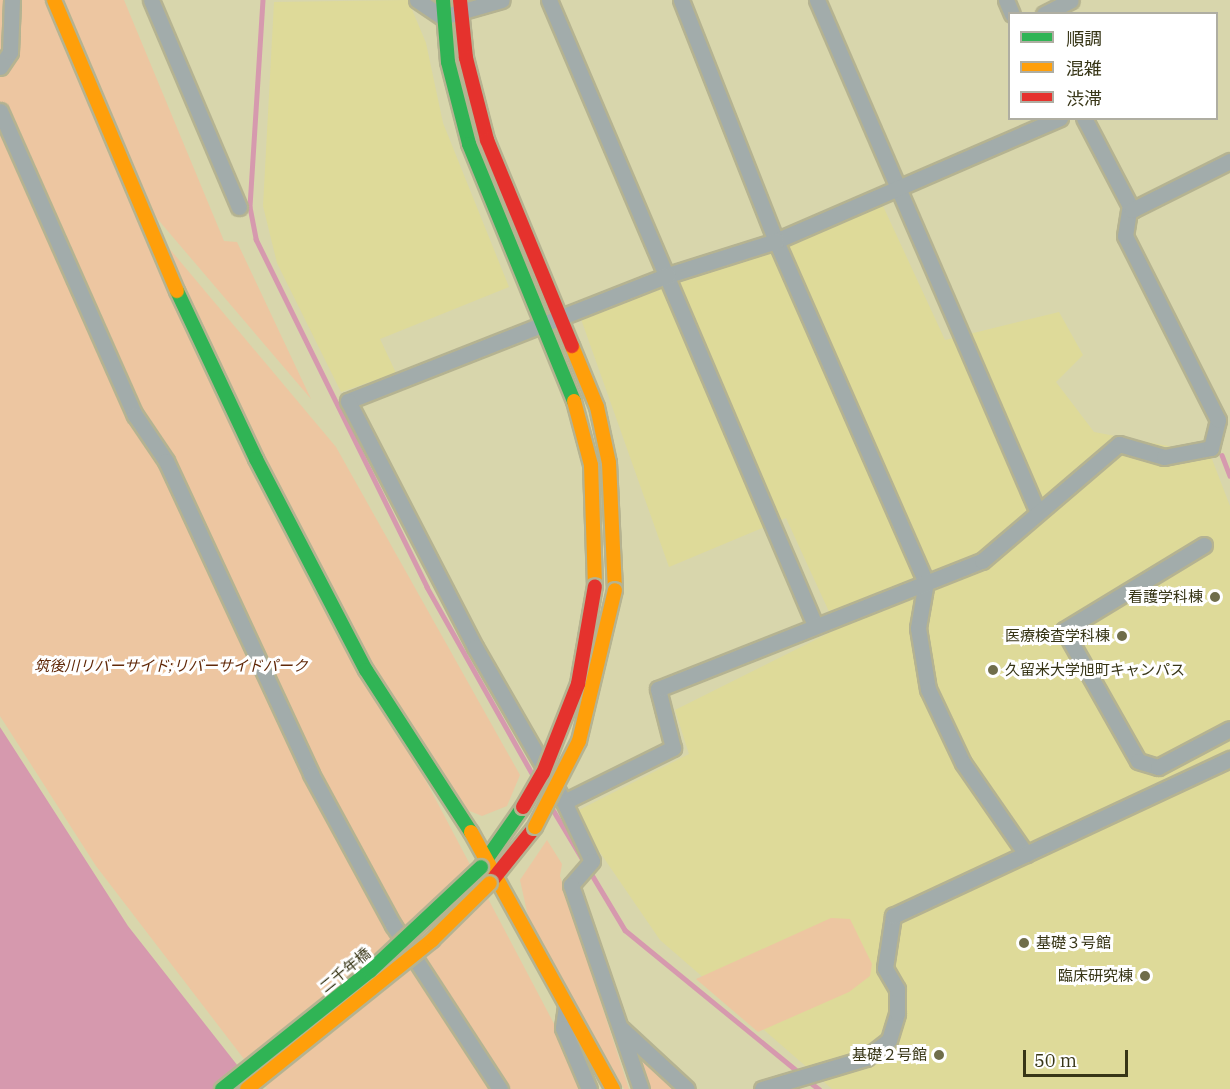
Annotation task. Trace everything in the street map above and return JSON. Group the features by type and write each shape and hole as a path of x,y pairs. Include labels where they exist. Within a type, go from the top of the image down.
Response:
{"street":[{"path":"0,67 10,52 12,0"},
{"path":"54,0 160,255 256,459 366,670 494,879 613,1089"},
{"path":"151,0 239,207"},
{"path":"417,0 442,17 460,7 502,0"},
{"name":"二千年橋","path":"222,1089 370,971 484,863 523,807 543,773 578,684 595,586 591,465 546,322 469,144 455,101 442,17 443,0"},
{"path":"549,0 668,275 814,626"},
{"path":"681,0 776,241 926,582 918,628 928,689 963,763 1026,854"},
{"path":"817,0 896,189 1037,510"},
{"path":"1048,12 1071,0"},
{"path":"247,1089 432,940 494,879 535,827 579,741 608,637 615,590 609,463 597,407 562,316 487,140 460,7"},
{"path":"0,111 135,415 165,461 312,774 393,925 500,1089"},
{"path":"641,1089 571,885 591,864 564,802 474,647 348,401 668,275 776,241 1055,120"},
{"path":"1085,120 1132,210 1230,161"},
{"path":"564,802 673,748 658,689 982,561 1037,510 1119,444 1164,457 1211,448 1218,420 1125,236 1130,205"},
{"path":"1204,545 1064,630 1138,760 1158,767 1230,729"},
{"path":"762,1089 866,1059 889,1040 897,1001 897,989 885,968 893,916 1230,759"},
{"path":"566,1006 563,1028 589,1089"},
{"path":"622,1029 687,1089"}],"shaded area":[{"path":"408,0 426,43 443,123 509,287 380,339 396,373 341,392 277,263 263,206 274,2"},
{"name":"久留米大学旭町キャンパス","path":"883,206 945,340 1059,312 1083,355 1056,382 1094,432 1210,454 1230,506 1230,1089 832,1089 660,940 573,813 689,754 675,710 837,629 786,518 669,567 581,319"},
{"path":"0,727 128,926 256,1089 0,1089"}],"green space":[{"name":"筑後川リバーサイド;リバーサイドパーク","path":"0,0 55,0 265,476 561,1037 580,1089 267,1089 96,866 0,716"},
{"path":"62,0 124,0 224,241 237,242 311,399 149,209"},
{"path":"163,241 336,447 520,775 507,806 482,816 460,807 372,664 264,460"},
{"path":"547,840 562,864 560,876 629,1089 624,1089 529,921 520,880"},
{"path":"831,918 850,919 872,964 870,976 849,992 758,1032 696,979"},
{"path":"636,1049 675,1089 648,1089"}],"waterway":[{"path":"263,0 250,207 256,239 427,587 534,777"},
{"path":"1222,455 1230,476"},
{"path":"552,808 625,930 801,1074"},
{"path":"807,1080 819,1089"}],"traffic: fast":[{"path":"443,0 448,62 469,144 574,401"},
{"path":"177,291 256,459 366,670 471,832"},
{"path":"481,867 523,807"},
{"path":"222,1089 370,971 481,867"}],"traffic: slow":[{"path":"54,0 177,291"},
{"path":"572,346 597,407 609,463 615,590"},
{"path":"574,401 591,465 595,586"},
{"path":"535,827 579,741 615,590"},
{"path":"471,832 613,1089"},
{"path":"247,1089 432,940 490,883"}],"traffic: jam":[{"path":"460,0 466,58 487,140 572,346"},
{"path":"523,807 543,773 578,684 595,586"},
{"path":"490,883 535,827"}],"place":[{"name":"看護学科棟","path":"1215,597"},
{"name":"医療検査学科棟","path":"1122,636"},
{"name":"久留米大学旭町キャンパス","path":"993,670"},
{"name":"基礎３号館","path":"1024,943"},
{"name":"臨床研究棟","path":"1145,976"},
{"name":"基礎２号館","path":"939,1055"}]}
